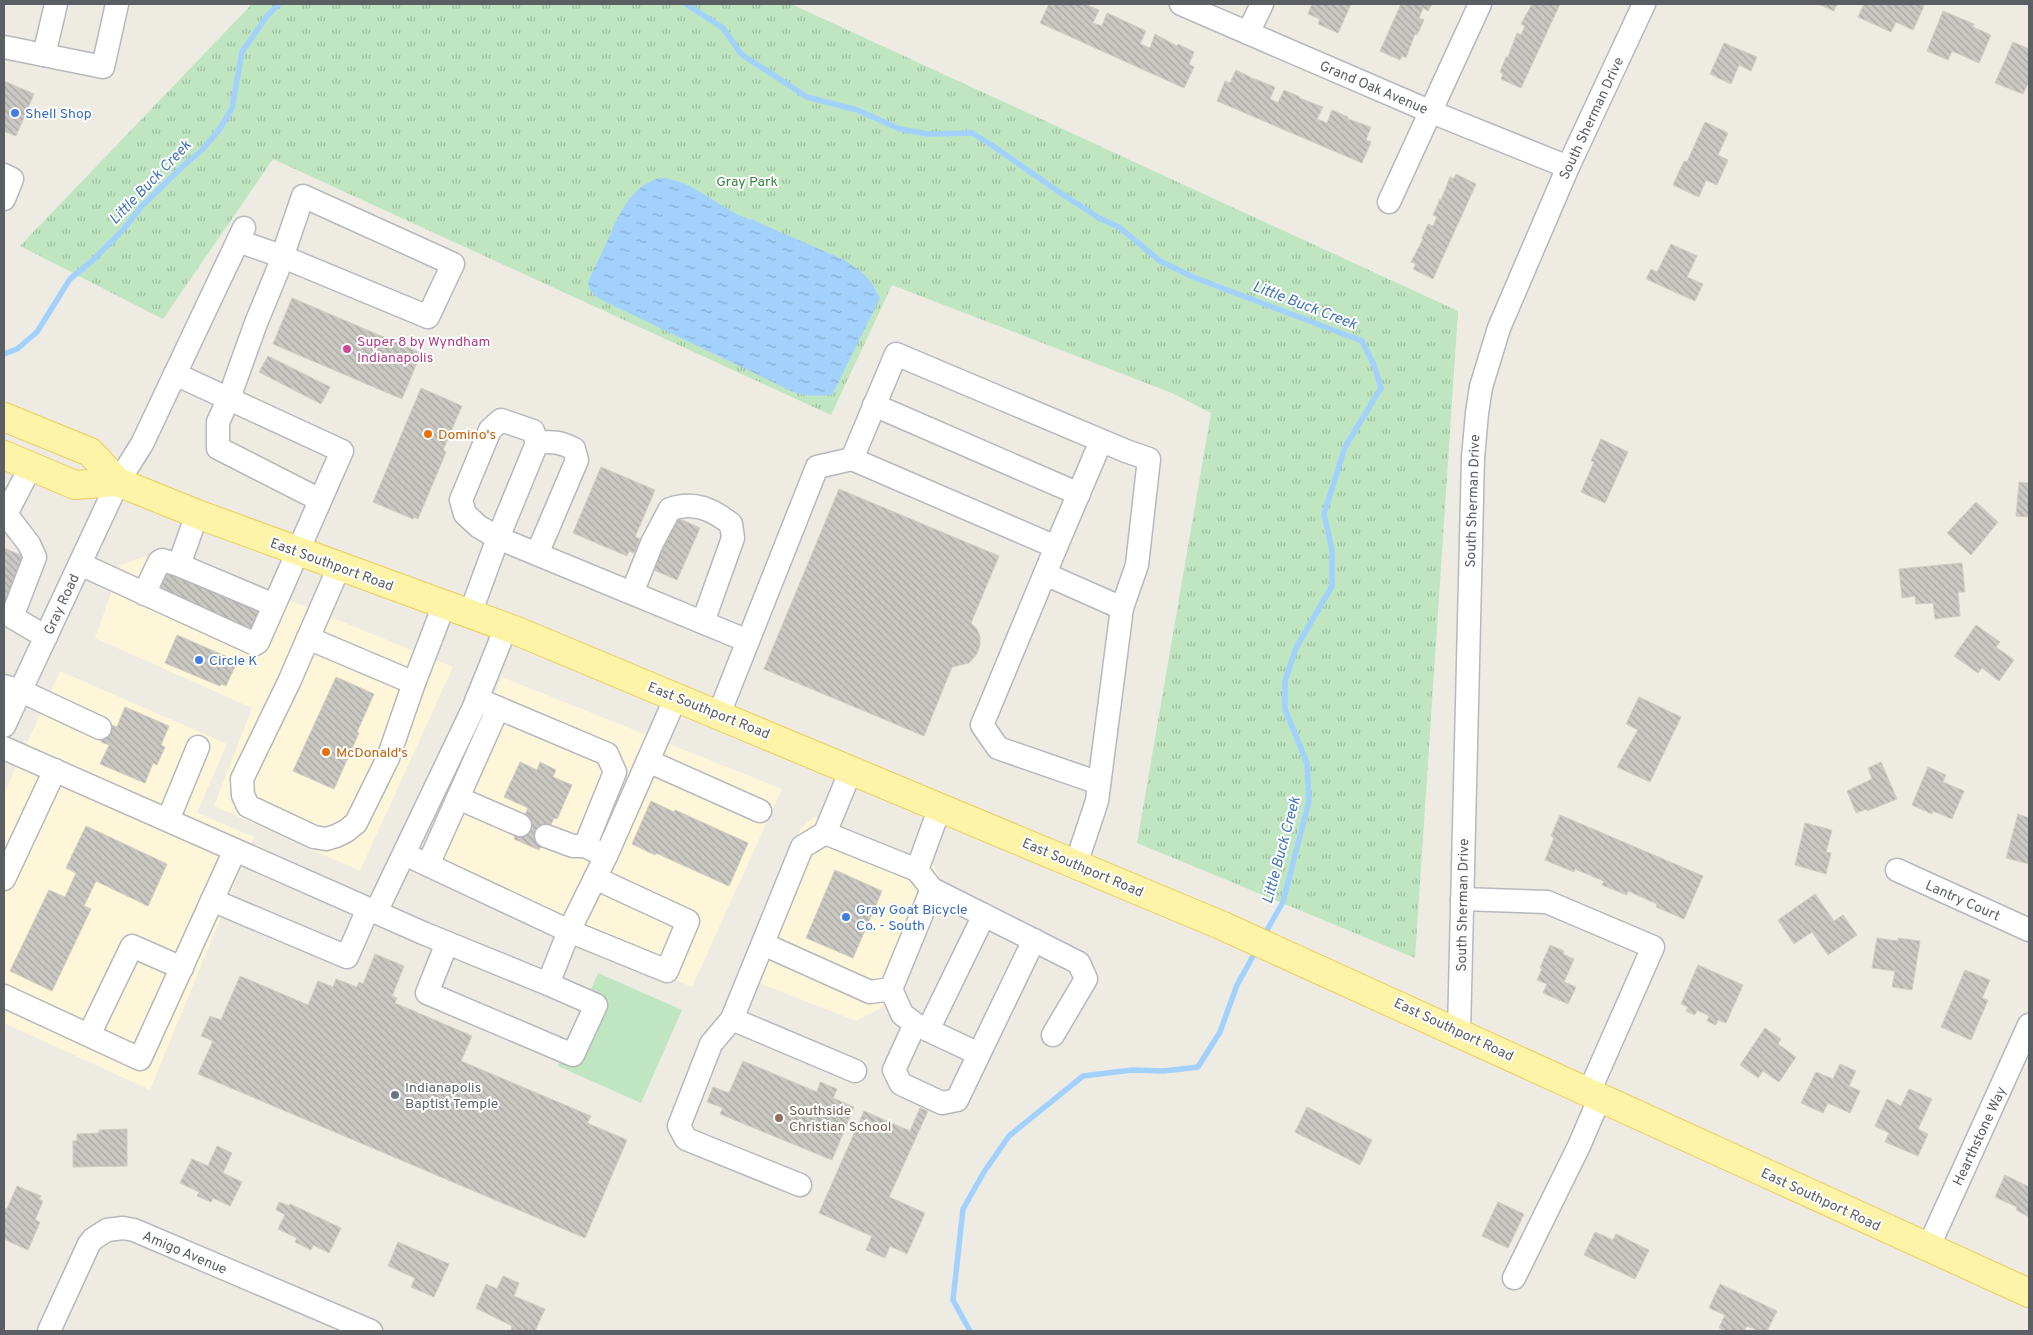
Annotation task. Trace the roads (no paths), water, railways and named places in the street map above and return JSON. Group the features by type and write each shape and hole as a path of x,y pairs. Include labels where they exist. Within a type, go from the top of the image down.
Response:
{"main road":[{"name":"East Southport Road","path":"4,417 90,452 118,482 197,514 506,627 719,714 1291,955 2029,1293"},
{"name":"East Southport Road","path":"4,455 75,485 118,482"}],"street":[{"path":"44,55 56,4"},
{"path":"4,47 103,67 117,4"},
{"name":"Grand Oak Avenue","path":"1181,4 1429,111 1568,167"},
{"path":"1248,33 1262,4"},
{"path":"1388,202 1480,4"},
{"name":"South Sherman Drive","path":"1459,1032 1473,458 1477,413 1483,378 1499,328 1568,167 1644,4"},
{"path":"4,175 12,179 4,200"},
{"path":"281,256 428,317 453,264 303,196 281,256 277,272 218,422 218,448 320,500"},
{"name":"Gray Road","path":"4,726 13,688 46,637 118,482 142,444 241,234 281,256"},
{"path":"852,459 896,354 1149,459 1137,565 1122,608 1096,801 1076,864"},
{"path":"80,564 255,644 258,642 342,451 175,374"},
{"path":"874,405 1079,494"},
{"path":"470,614 498,538 537,443 533,431 501,420 490,430 461,500 464,514 478,526 498,538 748,641"},
{"path":"537,443 550,441 562,443 574,449 577,460 537,554"},
{"path":"1099,783 998,748 982,725 1102,441"},
{"path":"719,714 817,467 852,459 1056,547"},
{"path":"31,466 5,514 29,544 35,557 12,617 46,637"},
{"path":"632,593 652,543 670,509 682,505 699,506 731,524 733,538 703,622"},
{"path":"180,565 197,514"},
{"path":"144,594 159,562 162,560 180,565 274,605"},
{"path":"339,567 289,682 242,779 243,795 248,806 314,837 326,839 336,836 356,823 388,758 444,605"},
{"path":"1045,574 1122,608"},
{"path":"212,900 347,957 403,853 477,699 506,627"},
{"path":"308,638 414,683"},
{"path":"13,688 100,728"},
{"path":"548,984 569,931 606,856 676,697"},
{"path":"477,699 606,754 615,772 585,846"},
{"path":"428,865 498,708"},
{"path":"168,820 198,747"},
{"path":"4,748 372,911 596,1005 573,1055 426,993 447,943"},
{"path":"648,761 760,811"},
{"path":"4,879 55,770"},
{"path":"800,1185 686,1139 679,1126 711,1044 732,1019 802,847 825,833 851,770"},
{"path":"458,798 520,825"},
{"path":"917,870 940,807"},
{"path":"825,833 917,870 932,889 1079,963 1086,979 1053,1035"},
{"path":"546,836 573,846 585,846 606,856"},
{"path":"4,996 140,1059 235,850"},
{"path":"403,853 569,931 667,971 688,921 595,878"},
{"name":"Lantry Court","path":"1897,870 2029,930"},
{"path":"932,889 891,989 902,1014 922,1027 979,1054"},
{"path":"1462,899 1547,902 1653,947 1595,1094 1579,1146 1514,1278"},
{"path":"984,915 922,1027 894,1070 901,1084 942,1103 957,1100 1034,940"},
{"path":"763,944 870,992 891,989"},
{"path":"89,1036 132,946 182,968"},
{"path":"732,1019 856,1072"},
{"name":"Hearthstone Way","path":"1928,1248 2029,1025"},
{"name":"Amigo Avenue","path":"49,1331 89,1244 107,1230 123,1228 134,1230 371,1331"}],"water":[{"path":"659,178 683,183 742,216 844,260 860,271 871,282 880,298 832,395 809,396 792,391 608,303 597,297 590,290 588,282 612,229 627,202 640,188"}],"waterway":[{"name":"Little Buck Creek","path":"4,354 17,349 37,332 70,279 92,261 123,230 141,207 202,150 219,130 232,108 242,52 267,16 279,4"},
{"name":"Little Buck Creek","path":"686,4 723,28 741,54 807,97 857,110 900,129 928,134 972,133 1099,218 1119,227 1160,261 1193,277 1362,341 1374,365 1381,388 1345,447 1324,514 1332,550 1332,586 1296,648 1285,681 1285,709 1307,763 1309,801 1283,902 1263,937"},
{"name":"Little Buck Creek","path":"970,1331 953,1300 963,1209 984,1172 1009,1136 1083,1076 1132,1070 1164,1071 1198,1067 1220,1032 1237,985 1257,949"}],"place":[{"name":"Shell Shop","path":"15,113"},
{"name":"Super 8 by Wyndham Indianapolis","path":"347,349"},
{"name":"Domino's","path":"428,434"},
{"name":"Circle K","path":"199,660"},
{"name":"McDonald's","path":"326,752"},
{"name":"Gray Goat Bicycle Co. - South","path":"846,917"},
{"name":"Indianapolis Baptist Temple","path":"395,1095"},
{"name":"Southside Christian School","path":"779,1118"}],"park label":[{"name":"Gray Park","path":"747,181"}]}
